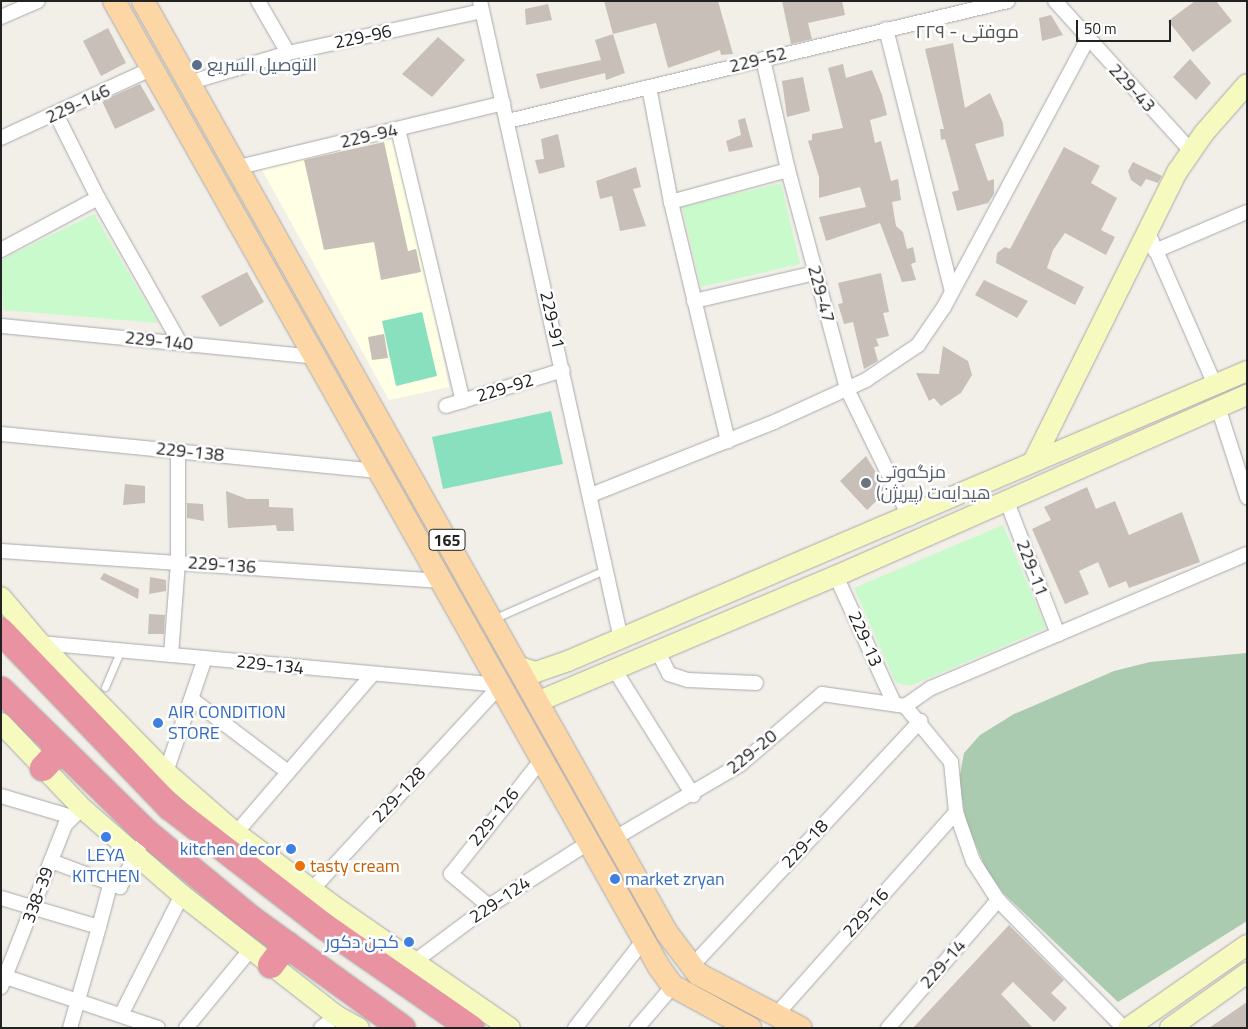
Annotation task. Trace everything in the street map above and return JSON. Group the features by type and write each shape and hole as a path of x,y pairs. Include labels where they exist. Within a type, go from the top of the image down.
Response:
{"highway":[{"path":"1,631 99,707 170,807 304,898 434,990 471,1028"},
{"path":"1,690 51,760 141,844 286,944 402,1028"},
{"path":"271,965 286,944"}],"main road":[{"name":"165","path":"114,1 154,68 378,471 543,758 643,941 673,986 750,1028"},
{"name":"165","path":"149,11 235,168 493,619 516,666 690,968 716,986 801,1028"},
{"path":"133,32 149,11"}],"street":[{"path":"1,17 38,1"},
{"path":"258,1 288,53"},
{"name":"229-52","path":"508,122 1008,1"},
{"name":"229-43","path":"1055,1 1087,40 1192,151"},
{"name":"229-96","path":"188,83 288,53 481,6"},
{"name":"229-91","path":"481,6 592,494 621,638"},
{"path":"886,29 952,291"},
{"path":"592,494 728,442 847,388 899,361 918,346 930,332 1087,40"},
{"name":"229-47","path":"764,59 788,170 847,388 910,518"},
{"name":"229-146","path":"1,138 154,68"},
{"path":"1033,462 1146,230 1192,151 1247,84"},
{"path":"649,87 671,202 728,442"},
{"name":"229-94","path":"235,168 503,103"},
{"path":"56,114 98,198 180,344"},
{"path":"398,129 463,401"},
{"path":"671,202 788,170"},
{"path":"1,250 98,198"},
{"path":"1155,252 1247,212"},
{"path":"1146,230 1215,384"},
{"path":"694,301 815,273"},
{"name":"229-140","path":"1,326 316,357"},
{"name":"229-92","path":"446,406 564,370"},
{"path":"516,666 536,672 568,661 910,518 1033,462 1247,371"},
{"path":"537,702 657,650 828,580 1247,395"},
{"path":"1218,407 1247,497"},
{"name":"229-138","path":"1,434 378,471"},
{"path":"171,655 178,561 178,451"},
{"name":"229-11","path":"1007,502 1058,634"},
{"name":"229-136","path":"1,551 178,561 442,581"},
{"path":"1247,554 932,688 899,704 920,721 950,762 956,812 973,861 998,900 1126,1028 1247,944"},
{"path":"812,559 828,580"},
{"name":"229-13","path":"828,580 899,704"},
{"path":"1,597 99,707 166,772 236,833 304,898"},
{"name":"229-134","path":"40,643 372,675 501,685"},
{"path":"657,650 669,674 688,680 756,683"},
{"path":"166,772 193,700 205,658"},
{"path":"568,661 563,678 576,684"},
{"path":"614,669 693,795"},
{"path":"236,833 372,675"},
{"name":"229-128","path":"304,898 501,685"},
{"name":"229-20","path":"615,838 693,795 741,764 822,694 899,704"},
{"path":"193,700 288,772"},
{"name":"229-18","path":"690,968 920,721"},
{"path":"1,724 51,760 77,813"},
{"name":"229-126","path":"489,906 452,879 453,868 543,758"},
{"path":"1,796 77,813 141,844 182,895 271,965 329,1022 359,1028"},
{"name":"229-16","path":"776,1015 956,812"},
{"name":"338-39","path":"4,982 34,909 51,861 77,813"},
{"name":"229-124","path":"414,962 489,906 590,842"},
{"path":"51,861 110,885 124,884 141,844"},
{"path":"70,1028 80,1001 110,885"},
{"path":"121,1016 182,895"},
{"path":"1,898 99,927"},
{"name":"229-14","path":"888,1028 998,900"},
{"path":"331,918 414,962 434,990 510,1028"},
{"path":"575,1028 643,941"},
{"path":"186,1028 250,950"},
{"path":"1170,1028 1247,973"},
{"path":"4,982 80,1001 158,1028"},
{"path":"637,1028 673,986"}],"lane":[{"path":"493,619 607,569"},
{"path":"99,707 120,652"}],"shaded area":[{"path":"400,136 449,387 389,400 261,168"},
{"path":"1247,653 1247,921 1118,1002 1003,893 986,869 966,822 959,780 964,753 980,735 1014,714 1114,671 1150,662"}],"green space":[{"path":"781,183 800,264 701,287 682,207"},
{"path":"94,214 158,323 3,310 1,260"},
{"path":"422,312 437,376 396,386 382,321"},
{"path":"551,411 563,464 443,489 432,437"},
{"path":"1003,525 1046,628 910,686 896,683 854,588"}],"building":[{"path":"604,1 718,1 733,54 721,55 720,50 668,68 656,23 613,34"},
{"path":"782,1 842,1 845,15 808,23 812,39 791,44"},
{"path":"1195,1 1216,1 1232,21 1193,52 1168,21"},
{"path":"548,4 552,20 526,25 525,9"},
{"path":"1051,15 1063,35 1042,41 1039,18"},
{"path":"108,28 126,63 101,76 83,41"},
{"path":"613,34 625,73 606,80 605,73 540,89 536,74 601,60 595,40"},
{"path":"438,37 465,60 432,97 402,74"},
{"path":"953,43 965,108 990,93 1003,123 1004,136 975,144 988,181 994,179 994,194 988,203 957,211 952,192 959,190 945,139 941,140 940,129 944,129 925,49"},
{"path":"1190,59 1211,83 1196,100 1173,77"},
{"path":"843,64 846,78 872,70 882,95 887,115 870,120 875,143 881,141 891,181 898,179 901,200 892,202 896,226 903,232 907,249 913,247 916,262 911,264 916,280 902,282 880,223 826,241 819,217 866,207 860,187 819,198 819,177 808,141 812,140 812,134 843,128 828,68"},
{"path":"803,77 810,111 787,117 782,81"},
{"path":"140,84 155,110 115,129 102,101"},
{"path":"745,118 753,147 729,152 726,141 741,135 738,120"},
{"path":"558,134 565,167 539,174 535,160 544,159 541,139"},
{"path":"384,142 408,251 416,249 421,272 381,280 374,242 324,250 304,160"},
{"path":"1064,147 1100,166 1091,183 1117,198 1101,230 1115,237 1106,255 1065,233 1053,250 1047,268 1084,287 1075,305 996,263 997,253 1005,247 1010,249"},
{"path":"1133,162 1162,176 1158,183 1146,179 1141,187 1131,180 1128,171"},
{"path":"636,167 641,187 633,189 646,226 620,231 612,196 600,199 596,181"},
{"path":"247,272 264,302 220,327 201,296"},
{"path":"881,273 889,312 883,313 889,336 876,339 879,346 874,347 878,361 864,369 853,322 844,324 838,304 843,303 838,283"},
{"path":"984,280 1028,301 1017,318 975,295"},
{"path":"384,334 388,358 372,360 368,337"},
{"path":"943,346 968,361 972,375 961,393 941,406 934,398 929,401 916,373 939,374"},
{"path":"866,456 887,491 867,510 840,481"},
{"path":"125,484 145,486 145,503 123,505"},
{"path":"1087,487 1096,509 1115,501 1129,535 1182,512 1200,562 1129,588 1126,581 1109,588 1098,562 1079,571 1089,594 1065,604 1032,529 1051,520 1044,507"},
{"path":"226,491 247,499 269,499 269,507 293,508 294,531 277,531 276,525 228,528"},
{"path":"187,503 203,504 204,521 187,518"},
{"path":"104,573 139,589 138,599 100,579"},
{"path":"150,577 166,580 166,591 149,594"},
{"path":"149,614 165,615 164,634 148,634"},
{"path":"1009,925 1064,980 1051,993 1067,1008 1054,1022 1013,982 1001,994 1033,1028 913,1028"},
{"path":"1247,1002 1247,1028 1209,1028"}],"place":[{"name":"التوصيل السريع","path":"197,65"},
{"name":"مزگه‌وتی هیدایه‌ت (پیریژن)","path":"866,483"},
{"name":"AIR CONDITION STORE","path":"158,723"},
{"name":"LEYA KITCHEN","path":"106,837"},
{"name":"kitchen decor","path":"291,849"},
{"name":"tasty cream","path":"300,866"},
{"name":"market zryan","path":"615,879"},
{"name":"كجن دكور","path":"409,942"}],"district":[{"name":"موفتی - ٢٢٩","path":"967,31"}]}
